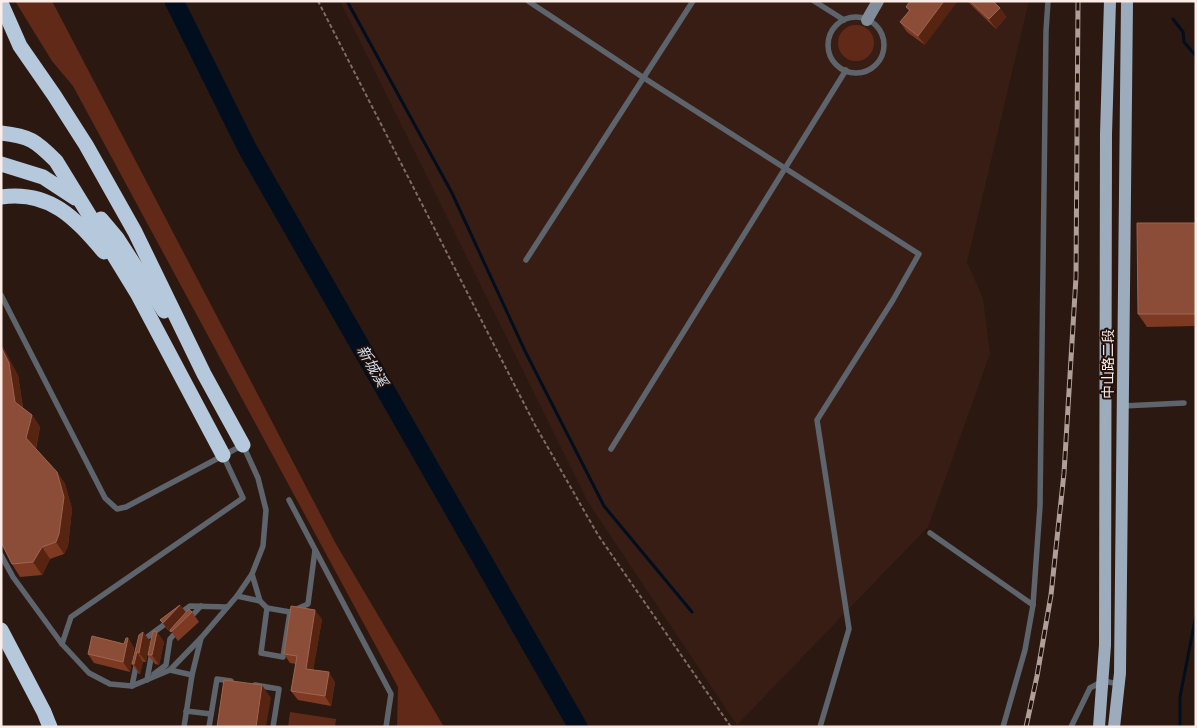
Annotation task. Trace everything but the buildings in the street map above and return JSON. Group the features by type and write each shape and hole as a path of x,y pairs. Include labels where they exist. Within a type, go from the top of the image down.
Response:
{"highway":[{"path":"4,10 20,46 86,145 125,215 204,374 243,445"},
{"path":"1,133 28,137 42,147 56,161 137,293 223,455"},
{"path":"1,164 43,177 92,210 117,238 204,374"},
{"path":"1,197 23,195 35,197 60,209 85,230 137,293"},
{"path":"1,630 50,727"}],"main road":[{"name":"中山路二段","path":"1099,727 1106,646 1106,134 1110,1"},
{"name":"中山路二段","path":"1114,727 1119,684 1127,1"},
{"path":"1106,134 1125,134"}],"street":[{"path":"867,20 878,1"}],"lane":[{"path":"528,1 644,78 919,254 893,300 817,420 849,629 820,727"},
{"path":"526,260 693,1"},
{"path":"814,1 844,20"},
{"path":"1003,727 1025,650 1033,605 1040,506 1046,32 1048,1"},
{"path":"858,17 867,20 879,28 883,37 884,47 882,56 877,64 869,70 855,73 846,70 834,62 829,44 833,30 844,20 858,17"},
{"path":"611,449 846,70"},
{"path":"1,295 105,498 117,509 126,507 243,445 258,478 266,510 263,546 252,574 237,596 202,638 170,670 132,686 110,684 90,673 62,644 13,577 1,555"},
{"path":"1123,406 1184,403"},
{"path":"62,644 71,617 243,498 223,455"},
{"path":"289,500 391,694 386,727"},
{"path":"930,533 1033,605"},
{"path":"237,596 260,601 268,608 290,612 308,604 314,550"},
{"path":"252,574 260,601"},
{"path":"132,686 140,642 190,606 228,607"},
{"path":"147,680 166,665 170,639 201,606"},
{"path":"268,608 261,653 283,656 290,612"},
{"path":"156,638 157,630"},
{"path":"184,727 192,676 202,638"},
{"path":"147,680 154,646"},
{"path":"170,670 192,676"},
{"path":"209,727 217,679 234,682"},
{"path":"1071,727 1090,688 1102,681 1119,684"},
{"path":"252,685 279,689 273,727"},
{"path":"186,711 211,714"}],"path":[{"path":"318,1 535,425 598,535 731,727"}],"shaded area":[{"path":"15,1 52,1 336,544 444,727 397,727 398,687 73,86 52,61"},
{"path":"340,1 1029,1 967,262 983,298 990,354 928,527 737,725 588,502"},
{"path":"856,25 869,30 874,43 869,56 856,61 843,56 838,43 843,30"},
{"path":"290,712 336,719 335,727 288,727"}],"waterway":[{"name":"新城溪","path":"174,1 247,148 578,727"},
{"path":"347,1 452,193 525,351 604,506 692,612"},
{"path":"1173,19 1183,32 1184,42 1196,56"},
{"path":"1180,727 1180,697 1196,615"}],"railway":[{"path":"1026,727 1051,595 1064,473 1076,277 1078,1"}]}
